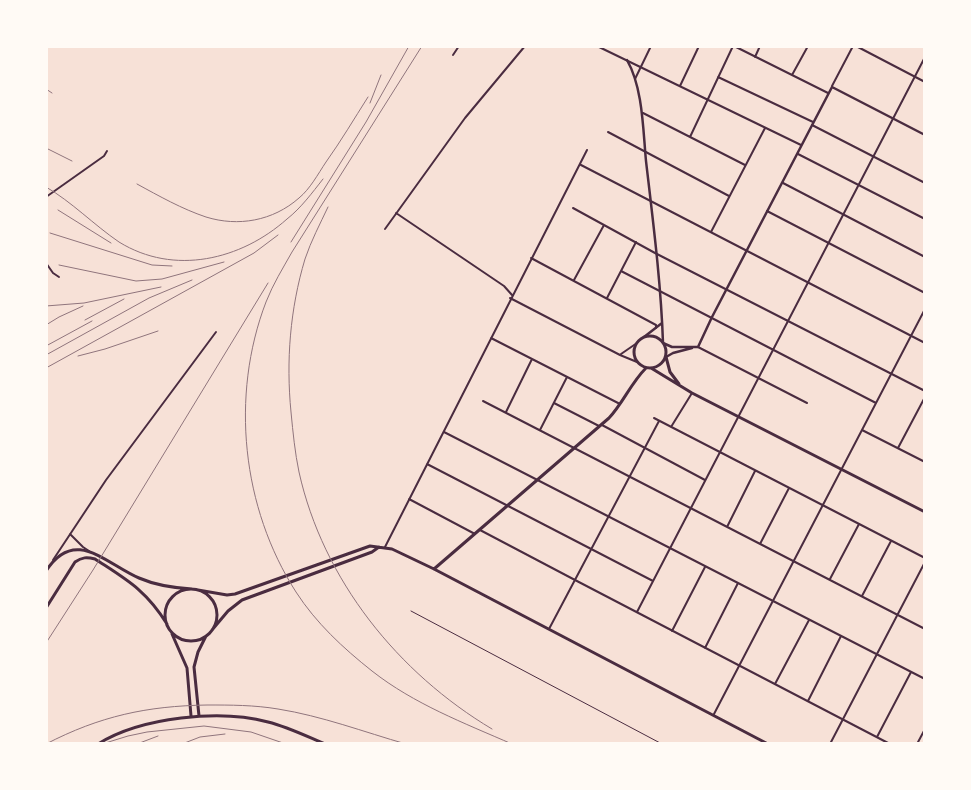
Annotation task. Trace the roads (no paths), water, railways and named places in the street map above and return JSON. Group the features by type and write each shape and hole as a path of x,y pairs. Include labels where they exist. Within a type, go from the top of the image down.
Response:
{"main road":[{"path":"639,375 634,351 637,342 644,337 655,337 666,348 670,372 681,386"},
{"path":"637,362 646,368 651,368 660,365 666,357"},
{"path":"434,569 616,411 639,375 646,368"},
{"path":"651,368 739,417 925,512"},
{"path":"46,572 53,561 61,554 71,550 89,551 138,578 179,588 227,595 235,594 370,546 385,547 434,569 714,714 768,744"},
{"path":"171,631 180,638 190,641 206,635 232,607 244,599 372,552 380,547"},
{"path":"46,608 75,562 84,557 95,559 141,590 167,624 187,668 191,716"},
{"path":"167,624 166,610 172,597 185,590 192,589"},
{"path":"198,590 210,598 216,610 215,623 212,630"},
{"path":"199,716 194,667 198,652 206,635"},
{"path":"98,744 118,734 152,723 191,716 255,719 278,725 325,744"}],"street":[{"path":"453,55 458,46"},
{"path":"385,229 465,118 525,46"},
{"path":"597,46 801,145"},
{"path":"636,79 651,46"},
{"path":"680,86 699,46"},
{"path":"690,137 733,46 828,93"},
{"path":"755,57 760,46"},
{"path":"792,75 808,46"},
{"path":"698,347 746,250 854,46 925,82"},
{"path":"637,612 925,57"},
{"path":"627,60 636,79 641,112 651,201 663,344 698,347 807,403"},
{"path":"718,77 813,123 925,183"},
{"path":"832,87 925,135"},
{"path":"641,112 746,165"},
{"path":"710,232 765,128"},
{"path":"608,132 730,196"},
{"path":"385,547 510,298 587,150"},
{"path":"46,197 104,156 107,151"},
{"path":"797,153 925,219"},
{"path":"580,164 925,343"},
{"path":"782,182 925,257"},
{"path":"573,208 655,253 925,391"},
{"path":"767,211 925,293"},
{"path":"396,213 504,286 512,295"},
{"path":"574,281 604,225"},
{"path":"606,298 636,242"},
{"path":"531,258 656,325 656,328"},
{"path":"46,263 53,273 59,277"},
{"path":"621,271 876,403"},
{"path":"510,298 637,362"},
{"path":"714,714 925,309"},
{"path":"644,337 662,323"},
{"path":"53,561 106,480 216,332"},
{"path":"491,338 620,404"},
{"path":"620,355 637,342"},
{"path":"666,357 673,353 698,347"},
{"path":"506,412 532,359"},
{"path":"540,430 567,377"},
{"path":"671,427 692,392"},
{"path":"898,448 925,397"},
{"path":"483,400 925,629"},
{"path":"554,403 705,480"},
{"path":"654,418 925,558"},
{"path":"549,629 658,421"},
{"path":"862,430 925,462"},
{"path":"444,432 925,679"},
{"path":"427,464 653,581"},
{"path":"727,527 755,471"},
{"path":"760,544 789,488"},
{"path":"409,499 475,534"},
{"path":"830,580 859,524"},
{"path":"480,530 890,744"},
{"path":"70,534 83,548 89,551"},
{"path":"862,596 891,541"},
{"path":"830,744 925,562"},
{"path":"672,630 705,567"},
{"path":"705,648 738,583"},
{"path":"775,684 809,620"},
{"path":"808,701 841,636"},
{"path":"877,737 911,672"},
{"path":"917,744 925,729"}],"lane":[{"path":"411,611 662,744"}],"railway":[{"path":"291,242 366,122 409,46"},
{"path":"422,46 292,252 269,295 255,338 248,375 245,413 247,451 253,488 263,524 278,559 296,592 321,625 340,644 388,683 440,712 512,744"},
{"path":"370,103 381,75"},
{"path":"46,89 52,93"},
{"path":"137,184 162,198 206,217 230,221 255,220 267,217 289,206 307,190 368,97"},
{"path":"46,148 72,161"},
{"path":"46,187 119,242 140,252 162,259 184,260 206,259 249,245 287,219 323,179"},
{"path":"328,207 305,259 290,335 289,374 295,450 310,512 326,550 346,586 369,620 396,652 426,680 458,706 492,729"},
{"path":"58,210 111,243"},
{"path":"50,233 152,265 172,266"},
{"path":"46,368 254,253 278,235"},
{"path":"59,265 136,281 162,279 224,262"},
{"path":"46,355 149,298 192,280"},
{"path":"46,643 93,570 268,283"},
{"path":"46,306 84,303 161,287"},
{"path":"85,320 124,299"},
{"path":"46,325 83,306"},
{"path":"46,346 92,321"},
{"path":"78,356 158,331"},
{"path":"46,744 86,726 124,714 144,710 207,705 251,706 294,712 406,744"},
{"path":"102,744 147,732 204,726 251,732 286,744"},
{"path":"182,744 200,737 225,734"},
{"path":"137,744 158,736"}]}
